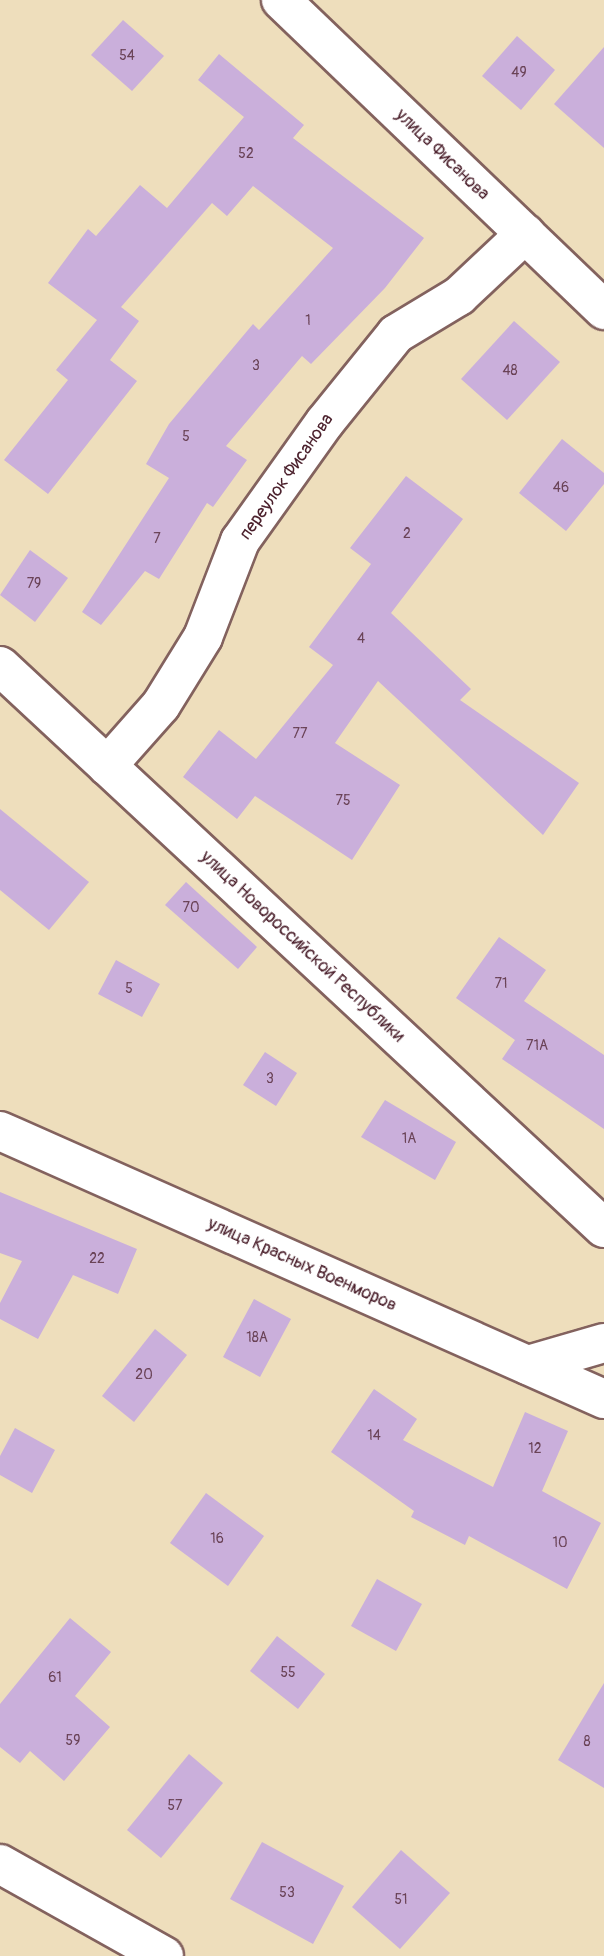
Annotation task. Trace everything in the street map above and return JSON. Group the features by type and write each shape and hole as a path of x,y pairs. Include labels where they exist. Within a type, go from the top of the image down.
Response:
{"street":[{"name":"улица Фисанова","path":"281,0 604,310"},
{"name":"переулок Фисанова","path":"107,766 161,705 203,637 240,541 325,422 396,334 459,296 525,234"},
{"name":"улица Новороссийской Республики","path":"0,666 604,1228"},
{"name":"улица Красных Военморов","path":"0,1131 604,1399"},
{"path":"528,1366 604,1343"},
{"path":"0,1864 164,1956"}],"building":[{"path":"123,20 164,56 132,91 91,55"},
{"path":"517,36 555,70 521,110 482,76"},
{"path":"604,47 604,148 554,104"},
{"path":"219,54 304,125 293,138 424,238 385,288 311,364 302,356 226,446 247,460 213,507 207,503 159,579 145,571 101,625 82,612 169,478 146,464 169,424 253,324 259,330 333,248 253,186 227,216 212,203 121,307 139,321 110,360 137,381 48,494 4,460 68,380 56,370 97,320 48,283 88,229 96,236 140,185 167,208 244,117 198,80"},
{"path":"514,321 560,362 507,420 461,379"},
{"path":"562,439 604,473 604,484 566,531 519,493"},
{"path":"406,476 463,519 391,613 471,689 460,700 579,783 543,835 378,681 335,743 400,785 352,860 255,796 237,819 183,777 219,730 256,759 333,665 309,647 371,564 350,548"},
{"path":"30,550 68,578 35,622 0,595"},
{"path":"0,809 89,882 49,930 0,890"},
{"path":"186,882 257,947 238,969 165,905"},
{"path":"499,937 546,970 524,1001 604,1055 604,1129 502,1059 515,1040 456,998"},
{"path":"116,960 160,984 142,1017 98,994"},
{"path":"265,1052 297,1073 276,1106 243,1085"},
{"path":"385,1100 456,1142 435,1180 361,1137"},
{"path":"0,1192 137,1249 118,1294 73,1275 38,1339 0,1319 0,1303 22,1261 0,1253"},
{"path":"254,1299 291,1319 260,1377 223,1357"},
{"path":"155,1329 187,1355 134,1422 102,1396"},
{"path":"374,1389 417,1419 403,1440 493,1487 525,1412 568,1431 542,1491 601,1523 567,1589 469,1536 465,1545 411,1517 414,1511 331,1452"},
{"path":"15,1428 55,1450 32,1493 0,1475 0,1456"},
{"path":"206,1493 264,1536 228,1586 170,1543"},
{"path":"377,1579 422,1604 396,1651 351,1626"},
{"path":"70,1618 111,1652 75,1696 110,1727 64,1781 30,1751 20,1763 0,1747 0,1704"},
{"path":"277,1636 325,1674 298,1709 250,1671"},
{"path":"604,1683 604,1788 558,1760"},
{"path":"189,1754 223,1783 161,1858 127,1830"},
{"path":"262,1842 344,1886 313,1944 230,1899"},
{"path":"401,1850 450,1893 400,1949 352,1907"}]}
